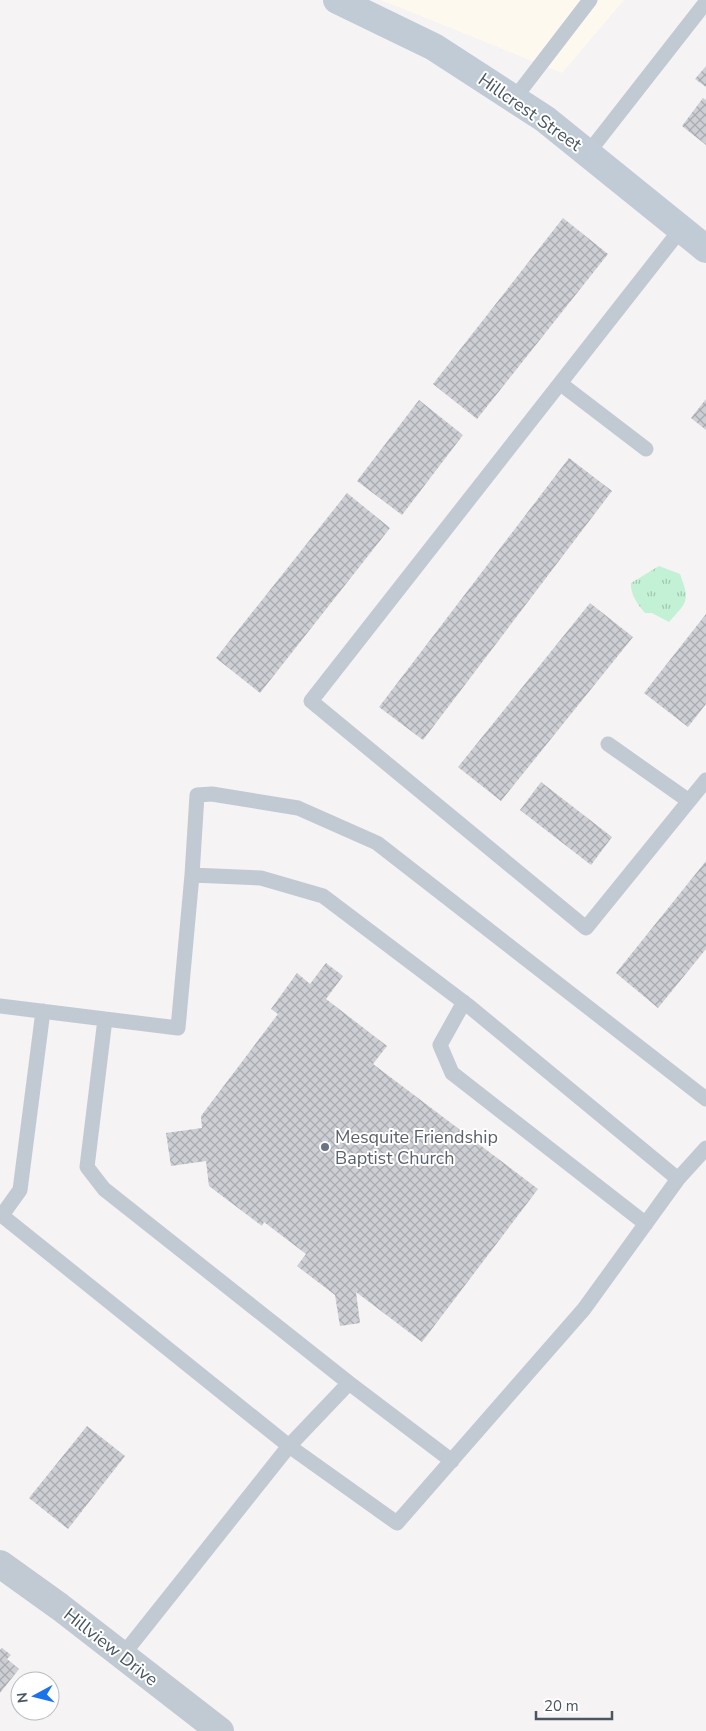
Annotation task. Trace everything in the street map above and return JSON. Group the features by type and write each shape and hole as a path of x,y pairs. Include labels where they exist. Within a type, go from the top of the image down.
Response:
{"street":[{"name":"Hillcrest Street","path":"338,0 434,47 546,119 706,249"},
{"name":"Hillview Drive","path":"0,1564 60,1607 220,1731"}],"lane":[{"path":"514,99 590,0"},
{"path":"588,153 706,2"},
{"path":"682,230 311,701 586,928 706,780"},
{"path":"561,384 646,449"},
{"path":"608,744 689,801"},
{"path":"0,1006 178,1028 192,875 197,795 212,794 298,808 377,843 706,1099"},
{"path":"192,875 261,878 323,896 464,1002 678,1179"},
{"path":"464,1002 440,1045 452,1073 646,1224"},
{"path":"43,1011 20,1190 1,1214 290,1446 397,1523 584,1309 678,1179 706,1148"},
{"path":"105,1019 87,1167 104,1189 349,1383 452,1461"},
{"path":"122,1656 290,1446 349,1383"}],"shaded area":[{"path":"381,0 624,0 562,73"}],"green space":[{"path":"659,566 680,574 685,590 686,596 683,605 669,622 652,613 645,613 635,599 631,587 631,583"}],"building":[{"path":"706,66 706,87 695,79"},
{"path":"703,98 706,100 706,145 682,126"},
{"path":"563,218 608,254 477,419 433,384"},
{"path":"706,399 706,430 691,418"},
{"path":"419,400 463,435 402,515 357,481"},
{"path":"569,458 612,491 423,740 379,707"},
{"path":"347,493 390,528 260,693 216,658"},
{"path":"590,603 633,637 501,801 458,767"},
{"path":"706,614 706,704 688,727 644,693"},
{"path":"541,782 612,837 591,865 520,810"},
{"path":"706,861 706,949 658,1008 616,973"},
{"name":"Mesquite Friendship Baptist Church","path":"326,963 343,976 326,999 387,1046 373,1064 538,1189 422,1342 356,1292 360,1323 340,1326 335,1295 297,1266 306,1254 264,1222 262,1226 209,1186 206,1161 171,1166 166,1133 202,1128 201,1116 278,1014 271,1009 297,973 310,984"},
{"path":"87,1426 125,1456 68,1529 29,1498"},
{"path":"2,1648 11,1655 7,1659 19,1669 17,1671 10,1671 10,1680 0,1693 0,1650"}],"place":[{"name":"Mesquite Friendship Baptist Church","path":"325,1147"}]}
